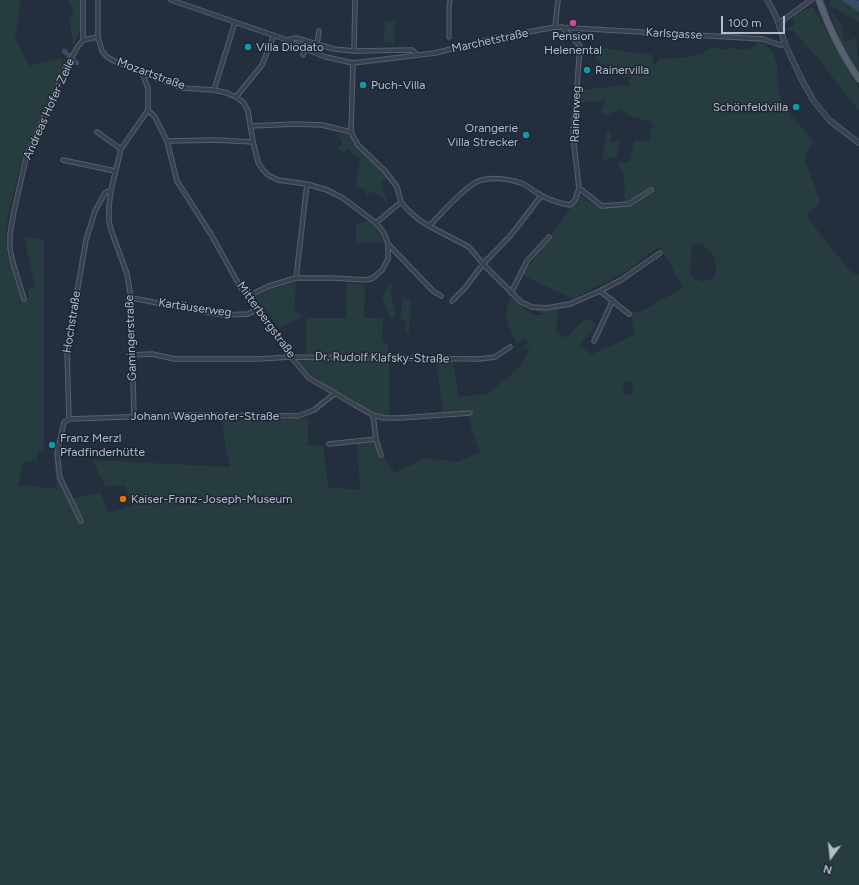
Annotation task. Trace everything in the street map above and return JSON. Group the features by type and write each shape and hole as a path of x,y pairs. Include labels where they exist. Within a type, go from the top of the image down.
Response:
{"main road":[{"path":"819,0 836,41 859,79"}],"street":[{"path":"83,0 83,40 98,37"},
{"name":"Mozartstraße","path":"98,0 98,37 102,50 107,56 116,62 182,88 214,90 236,97"},
{"name":"Marchetstraße","path":"171,0 274,35 326,57 353,63 449,50 496,38 562,27"},
{"path":"354,51 355,0"},
{"path":"449,37 450,0"},
{"path":"555,27 558,0"},
{"path":"767,0 778,22 785,44 813,100 829,120 859,144"},
{"path":"778,22 811,0"},
{"path":"214,90 235,22"},
{"name":"Karlsgasse","path":"562,27 763,39 780,45 785,44"},
{"name":"Rainerweg","path":"562,27 580,46 573,136 579,188"},
{"path":"317,44 319,31"},
{"path":"248,296 269,286 296,278 366,280 373,278 382,270 388,259 388,244 384,233 376,223 343,198 327,190 307,184 278,180 268,175 258,162 248,111 244,103 236,97 262,65 274,35"},
{"name":"Marchetstraße","path":"287,40 296,38 334,49 354,51 412,50 417,55"},
{"name":"Andreas Hofer-Zeile","path":"24,299 10,248 10,234 14,211 27,154 69,62 83,40"},
{"path":"303,55 305,49"},
{"path":"353,63 352,132 358,145 385,170 397,187 401,202 408,210 429,226 469,246 483,264 521,302 532,307 546,308 570,304 621,280 660,253"},
{"path":"142,73 148,88 148,110"},
{"name":"Mitterbergstraße","path":"148,110 155,117 167,141 177,181 212,236 242,290 258,309 309,378 334,394 373,415 384,418 470,413"},
{"name":"Hochstraße","path":"81,521 60,478 57,453 64,422 68,419 66,351 86,240 95,211 105,193 111,190 121,149 148,110"},
{"path":"250,126 296,124 322,125 352,132"},
{"path":"97,132 121,149"},
{"path":"167,141 214,140 253,142"},
{"path":"63,160 115,171"},
{"path":"429,226 474,183 488,179 504,179 521,183 540,196 558,203 570,205 575,200 579,188 602,206 629,204 651,190"},
{"path":"296,278 307,184"},
{"name":"Gamingerstraße","path":"111,190 109,207 111,230 125,268 131,298 134,417"},
{"path":"452,301 510,235 540,196"},
{"path":"376,223 401,202"},
{"path":"511,293 527,261 549,237"},
{"path":"388,244 429,286 441,296"},
{"path":"600,291 629,314"},
{"name":"Kartäuserweg","path":"131,298 223,314 248,314 258,309"},
{"path":"594,341 613,300"},
{"name":"Dr. Rudolf Klafsky-Straße","path":"132,355 152,354 175,359 258,359 292,357 479,359 495,357 510,347"},
{"name":"Johann Wagenhofer-Straße","path":"68,419 182,415 298,416 314,410 334,394"},
{"path":"373,415 376,439 381,455"},
{"path":"329,444 376,439"}],"green space":[{"path":"0,0 21,0 15,38 29,66 61,58 67,61 24,152 6,229 7,252 21,299 29,298 28,289 35,286 24,237 44,240 44,451 38,451 37,460 23,462 18,485 57,489 54,462 56,461 60,480 67,499 101,493 108,513 132,506 125,485 106,487 92,460 230,467 222,418 290,420 308,418 308,446 323,445 328,487 360,490 357,443 372,441 395,473 426,458 457,462 480,453 467,412 443,412 436,362 453,362 459,397 487,394 519,368 532,346 529,349 522,349 528,342 524,338 517,343 511,331 508,322 507,308 511,298 533,315 544,315 537,310 558,309 556,332 565,338 586,318 596,325 580,345 591,355 634,335 631,313 639,312 683,288 660,246 627,271 573,299 522,275 550,238 579,195 601,208 625,206 624,175 617,162 629,162 634,141 650,141 652,122 631,117 620,109 607,115 601,112 606,100 580,103 580,90 629,85 630,77 612,74 596,58 595,47 653,55 652,62 656,65 659,59 702,55 706,50 714,47 723,50 731,48 743,50 754,47 759,42 763,43 771,51 777,62 777,75 779,81 778,88 781,100 785,107 790,110 790,114 813,141 804,157 820,202 806,216 851,272 859,275 859,885 0,885","holes":["702,244 711,252 715,259 716,267 714,278 701,282 690,275 692,246","631,381 633,387 631,396 624,394 623,389 624,383"]},
{"path":"66,0 81,0 81,28 73,45 69,17 74,15"},
{"path":"831,0 841,0 859,12 859,22 828,4"},
{"path":"813,7 848,71 859,87 859,111 816,56 793,31 785,30 794,25 793,15"},
{"path":"829,9 842,25 844,42 856,38 859,71 841,41"},
{"path":"385,21 395,21 394,43 384,42"},
{"path":"610,132 611,141 620,142 617,157 603,160 606,133"},
{"path":"338,134 351,135 360,151 383,170 388,178 382,182 382,187 387,202 373,191 366,196 366,190 356,185 360,159 348,149 344,155 338,148 343,145"},
{"path":"369,220 381,235 384,242 356,243 356,225"},
{"path":"296,282 294,309 302,317 280,328 254,297 272,288"},
{"path":"391,282 391,296 396,317 390,318 382,297"},
{"path":"347,283 365,285 364,318 383,318 382,341 388,345 389,355 306,354 306,318 346,318"},
{"path":"403,297 411,302 409,332 406,334 405,320 400,319"},
{"path":"300,360 389,362 389,416 363,407 323,384 299,363"}],"water":[{"path":"841,0 859,1 859,12"}],"waterway":[{"path":"64,51 77,63"}],"place":[{"name":"Pension Helenental","path":"573,23"},
{"name":"Villa Diodato","path":"248,47"},
{"name":"Rainervilla","path":"587,70"},
{"name":"Puch-Villa","path":"363,85"},
{"name":"Schönfeldvilla","path":"796,107"},
{"name":"Orangerie Villa Strecker","path":"526,135"},
{"name":"Franz Merzl Pfadfinderhütte","path":"52,445"},
{"name":"Kaiser-Franz-Joseph-Museum","path":"123,499"}]}
